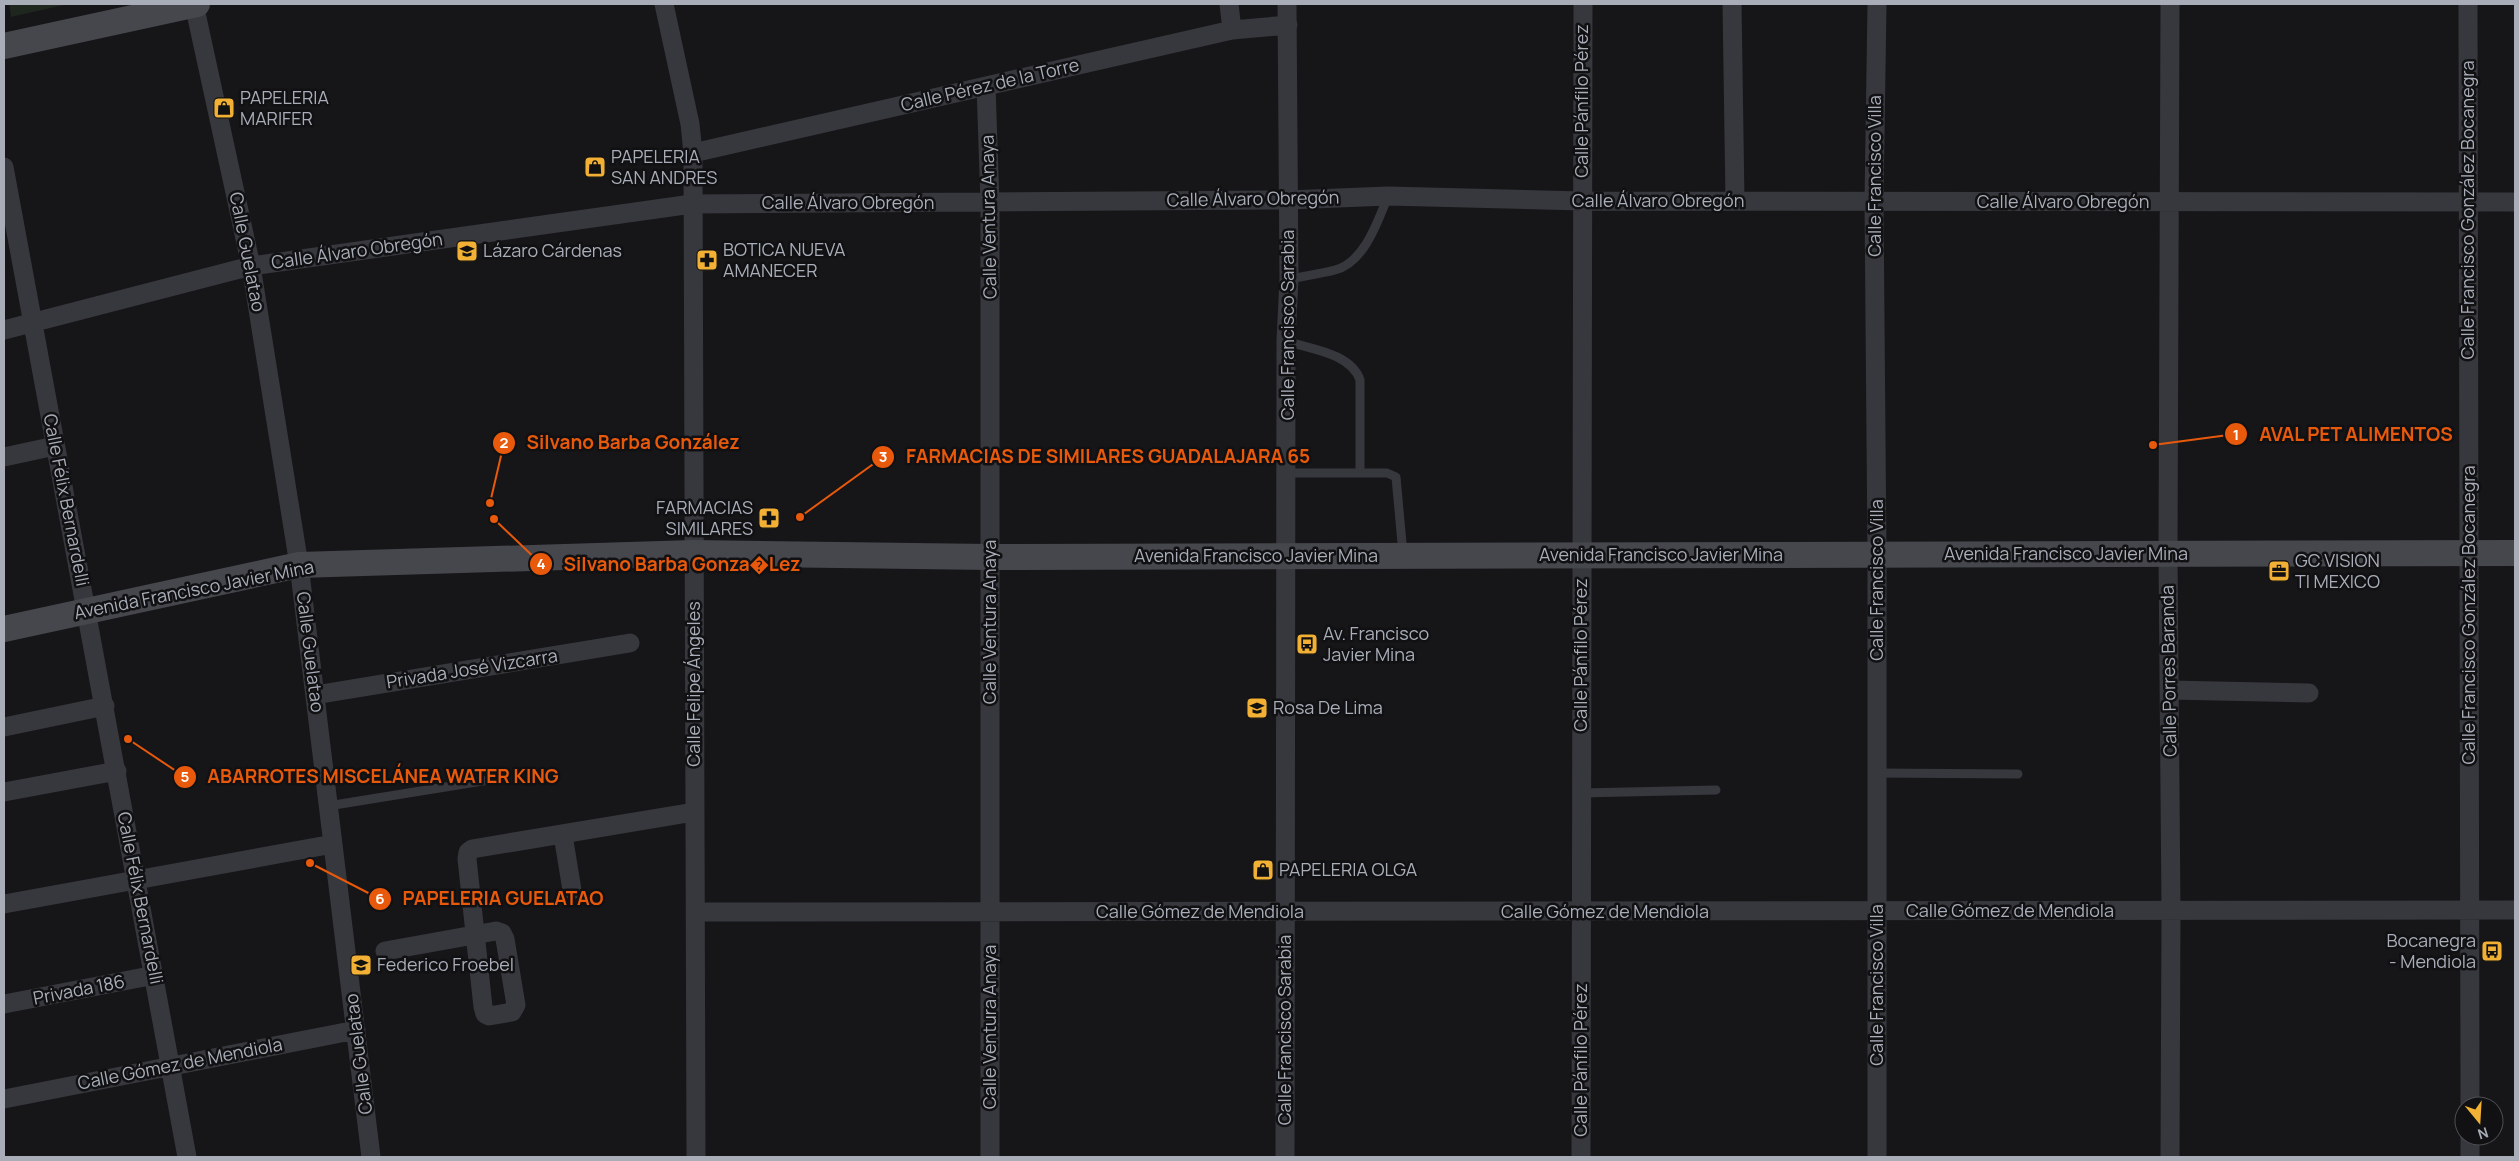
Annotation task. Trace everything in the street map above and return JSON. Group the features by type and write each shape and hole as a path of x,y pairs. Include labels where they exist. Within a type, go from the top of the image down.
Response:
{"main road":[{"path":"4,46 195,4"},
{"name":"Avenida Francisco Javier Mina","path":"4,629 299,565 693,553 990,557 2515,554"}],"street":[{"name":"Calle Guelatao","path":"195,4 251,266 299,565 371,1157"},
{"name":"Calle Felipe Ángeles","path":"664,4 690,124 692,153 696,1157"},
{"path":"1229,4 1232,30"},
{"name":"Calle Francisco Sarabia","path":"1285,1157 1288,473 1286,341 1289,278 1287,4"},
{"name":"Calle Pánfilo Pérez","path":"1581,1157 1583,4"},
{"path":"1732,4 1735,201"},
{"name":"Calle Francisco Villa","path":"1877,4 1874,202 1878,555 1877,1157"},
{"name":"Calle Porres Baranda","path":"2170,4 2168,554 2171,911 2170,1157"},
{"name":"Calle Francisco González Bocanegra","path":"2468,4 2470,1096"},
{"name":"Calle Pérez de la Torre","path":"692,153 1232,30 1288,24"},
{"name":"Calle Ventura Anaya","path":"986,86 990,203 990,1157"},
{"name":"Calle Félix Bernardelli","path":"4,167 187,1157"},
{"name":"Calle Álvaro Obregón","path":"4,330 251,266 692,204 1288,200 1388,196 1582,201 2515,202"},
{"path":"4,457 56,446"},
{"name":"Privada José Vizcarra","path":"315,695 630,643"},
{"path":"2169,690 2309,692"},
{"path":"4,726 105,706"},
{"path":"4,792 117,771"},
{"path":"385,951 476,935 467,859 468,852 472,850 694,812"},
{"path":"563,835 572,890"},
{"path":"4,904 333,844"},
{"name":"Calle Gómez de Mendiola","path":"695,912 2515,910"},
{"name":"Privada 186","path":"4,1004 154,976"},
{"name":"Calle Gómez de Mendiola","path":"4,1099 356,1030"}],"lane":[{"path":"1289,278 1337,270 1354,258 1374,232 1388,196"},
{"path":"1286,341 1349,362 1358,372 1360,380 1360,473"},
{"path":"1288,473 1360,473 1387,474 1396,477 1403,556"},
{"path":"1877,773 2018,774"},
{"path":"328,806 501,778"},
{"path":"1581,793 1716,790"}],"shaded area":[{"path":"9,4 68,4 11,17"}],"place":[{"name":"PAPELERIA MARIFER","path":"224,108"},
{"name":"PAPELERIA SAN ANDRES","path":"595,167"},
{"name":"Lázaro Cárdenas","path":"467,251"},
{"name":"BOTICA NUEVA AMANECER","path":"707,260"},
{"name":"AVAL PET ALIMENTOS","path":"2153,445"},
{"name":"Silvano Barba González","path":"490,503"},
{"name":"FARMACIAS DE SIMILARES GUADALAJARA 65","path":"800,517"},
{"name":"FARMACIAS SIMILARES","path":"769,518"},
{"name":"Silvano Barba Gonza�Lez","path":"494,519"},
{"name":"GC VISION TI MEXICO","path":"2279,571"},
{"name":"Av. Francisco Javier Mina","path":"1307,644"},
{"name":"Rosa De Lima","path":"1257,708"},
{"name":"ABARROTES MISCELÁNEA WATER KING","path":"128,739"},
{"name":"PAPELERIA GUELATAO","path":"310,863"},
{"name":"PAPELERIA OLGA","path":"1263,870"},
{"name":"Bocanegra - Mendiola","path":"2492,951"},
{"name":"Federico Froebel","path":"361,965"}]}
